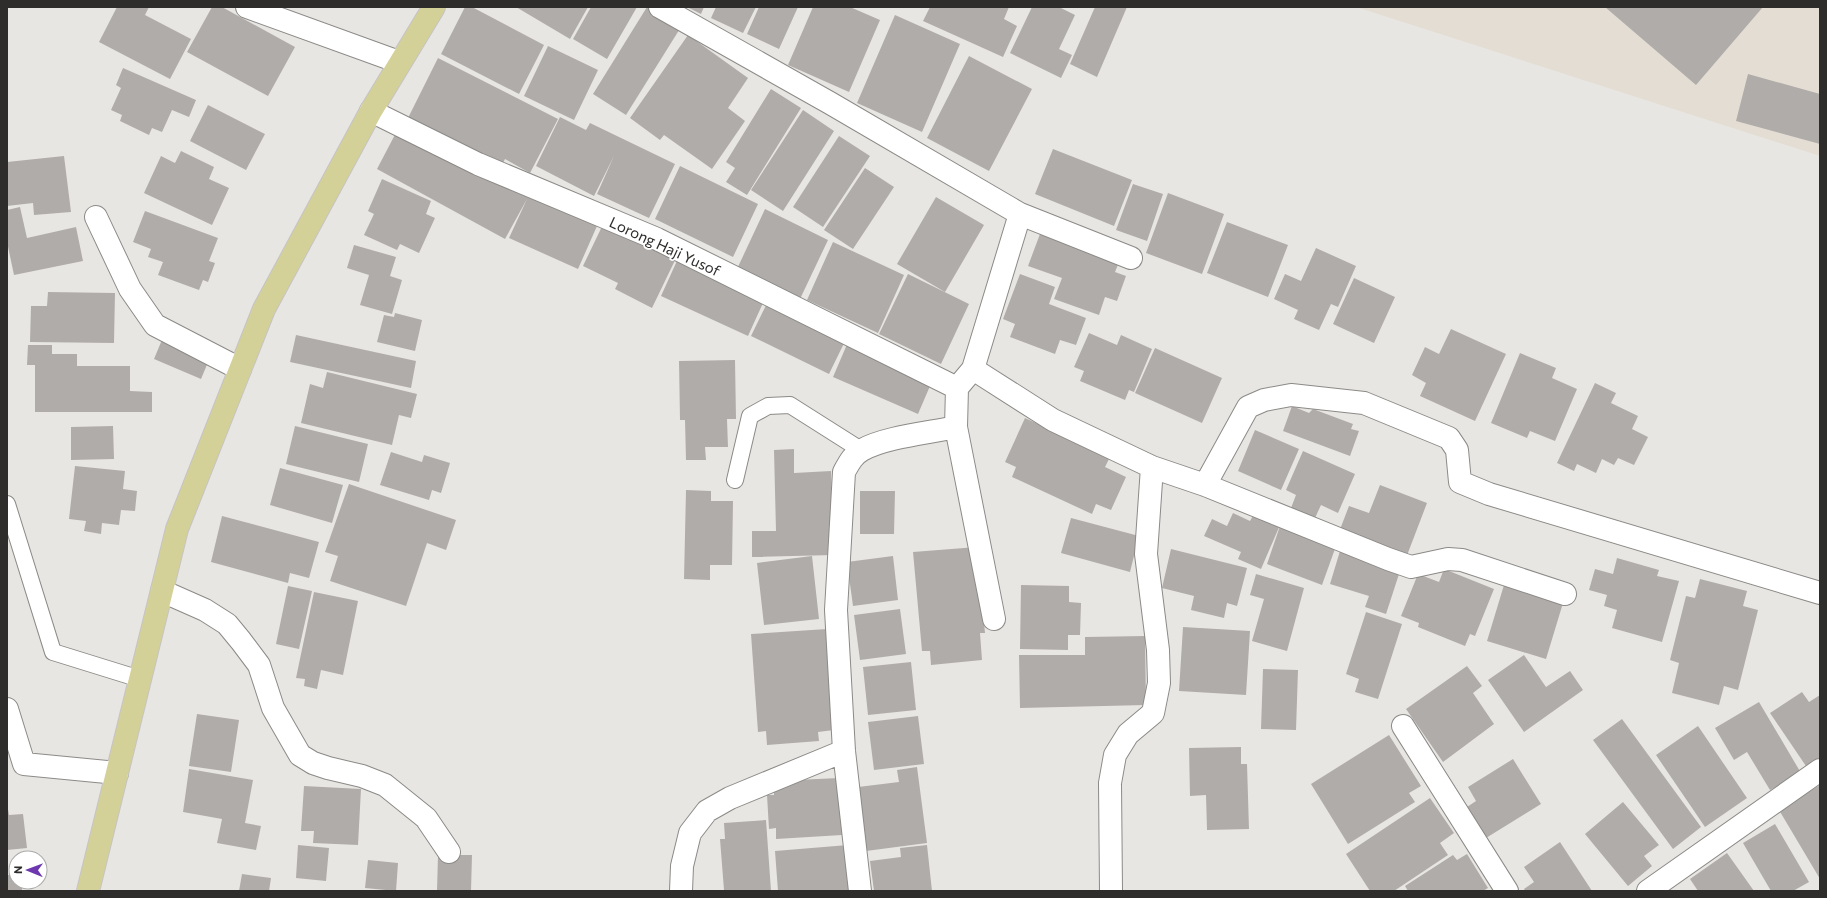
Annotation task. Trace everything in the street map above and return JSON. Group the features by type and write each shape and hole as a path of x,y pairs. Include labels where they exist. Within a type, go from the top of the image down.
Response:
{"main road":[{"path":"88,891 177,529 264,309 371,111 399,62 434,7"}],"street":[{"path":"247,7 399,62"},
{"path":"660,7 830,103 1020,214 1131,258"},
{"name":"Lorong Haji Yusof","path":"371,111 478,164 657,239 957,388"},
{"path":"994,619 956,427 957,388 973,370 1020,214"},
{"path":"96,217 130,289 155,325 240,369"},
{"path":"973,370 1052,420 1152,467 1205,485 1410,567 1448,559 1462,560 1565,594"},
{"path":"1205,485 1248,407 1264,400 1291,395 1364,403 1449,438 1457,450 1460,482 1489,494 1820,593"},
{"path":"860,891 844,751 836,610 840,519 844,472 851,459 862,450 889,440 956,427"},
{"path":"1111,891 1110,784 1115,755 1128,734 1153,714 1159,683 1158,650 1146,554 1152,467"},
{"path":"162,591 205,610 227,624 259,665 273,708 300,755 328,768 362,776 385,785 426,818 449,852"},
{"path":"7,709 24,764 117,773"},
{"path":"1403,726 1507,891"},
{"path":"681,891 682,866 690,833 707,811 730,798 844,751"},
{"path":"1648,891 1820,770"}],"lane":[{"path":"735,480 750,416 768,406 790,405 862,450"},
{"path":"7,504 53,652 140,679"}],"shaded area":[{"path":"1356,7 1820,7 1820,156"}],"building":[{"path":"117,7 149,7 145,15 191,39 170,79 99,42"},
{"path":"212,7 222,7 295,47 268,96 187,52"},
{"path":"465,7 472,7 544,45 519,94 441,54"},
{"path":"516,7 588,7 570,39"},
{"path":"591,7 637,7 607,59 573,39"},
{"path":"647,7 681,27 626,115 593,94"},
{"path":"687,7 704,7 701,14"},
{"path":"716,7 756,7 743,33 711,18"},
{"path":"759,7 798,7 779,49 747,34"},
{"path":"813,7 850,7 880,20 849,92 788,65"},
{"path":"930,7 1009,7 1004,19 1017,26 1003,57 923,21"},
{"path":"1032,7 1059,7 1075,15 1059,49 1072,55 1061,78 1010,53"},
{"path":"1095,7 1127,7 1097,77 1070,64"},
{"path":"1605,7 1763,7 1696,85"},
{"path":"895,15 960,44 922,132 857,103"},
{"path":"688,35 748,78 728,108 745,121 712,169 664,135 660,140 630,118"},
{"path":"548,46 598,70 574,120 524,96"},
{"path":"969,56 1032,89 989,171 927,138"},
{"path":"438,58 558,119 530,173 505,159 501,167 407,120"},
{"path":"123,68 196,100 189,117 172,110 162,132 152,128 149,135 120,121 122,115 111,110 121,88 116,85"},
{"path":"1748,74 1820,94 1820,144 1736,121"},
{"path":"771,89 801,108 747,195 726,182 735,168 726,162"},
{"path":"208,105 265,134 246,170 190,141"},
{"path":"803,110 834,131 783,211 751,190"},
{"path":"560,117 586,130 590,123 675,164 649,218 597,194 614,156 594,196 536,166"},
{"path":"399,127 601,217 578,269 509,238 527,199 505,239 377,169"},
{"path":"839,136 870,156 823,227 793,207"},
{"path":"1053,149 1132,180 1114,226 1035,194"},
{"path":"181,151 214,167 209,179 229,188 212,225 144,193 161,156 175,163"},
{"path":"64,156 71,212 34,215 33,203 7,206 7,162"},
{"path":"680,166 758,204 733,257 655,219"},
{"path":"865,168 894,187 853,249 824,230"},
{"path":"382,179 431,201 426,214 435,218 419,253 400,244 397,250 364,235 374,214 368,211"},
{"path":"1133,184 1163,194 1147,241 1116,230"},
{"path":"1168,193 1224,214 1202,274 1146,253"},
{"path":"936,197 984,225 945,292 897,264"},
{"path":"20,207 27,238 76,227 83,261 14,275 7,242 7,210"},
{"path":"765,209 828,240 800,299 737,269"},
{"path":"145,211 218,238 209,261 215,263 208,282 203,280 199,290 158,275 163,262 148,257 151,249 133,242"},
{"path":"607,216 679,252 652,308 615,289 618,283 583,266"},
{"path":"1227,222 1288,245 1268,297 1207,273"},
{"path":"1043,226 1119,262 1115,272 1126,276 1117,301 1105,297 1099,315 1054,299 1062,278 1028,266"},
{"path":"833,242 904,275 878,333 807,300"},
{"path":"354,245 396,257 390,276 402,280 392,314 360,305 369,275 347,268"},
{"path":"1316,248 1356,266 1338,307 1331,304 1319,330 1294,319 1298,310 1274,299 1285,274 1301,281"},
{"path":"681,252 768,292 748,336 661,296"},
{"path":"908,274 969,304 941,364 879,334"},
{"path":"1020,274 1055,287 1049,304 1086,318 1076,345 1060,340 1055,354 1010,337 1015,324 1003,319"},
{"path":"1354,278 1395,297 1374,343 1333,324"},
{"path":"48,292 115,293 114,343 30,342 31,306 47,306"},
{"path":"771,295 849,333 829,374 751,336"},
{"path":"395,313 422,320 415,351 377,342 384,315 394,317"},
{"path":"1451,329 1506,354 1475,421 1420,396 1426,383 1412,375 1425,347 1439,354"},
{"path":"1089,333 1117,345 1121,335 1152,349 1134,392 1129,390 1125,400 1080,381 1084,371 1074,367"},
{"path":"164,335 211,355 201,379 154,359"},
{"path":"296,335 416,361 411,388 290,362"},
{"path":"851,335 936,372 918,414 833,377"},
{"path":"28,345 52,345 52,354 77,354 77,366 130,366 130,391 152,392 152,412 35,412 35,365 27,365"},
{"path":"1155,348 1222,378 1202,423 1135,393"},
{"path":"1520,353 1556,368 1552,378 1577,389 1555,441 1530,431 1527,438 1491,423"},
{"path":"735,360 736,419 727,419 728,447 705,447 706,460 686,460 685,420 680,420 679,361"},
{"path":"327,372 417,394 411,418 399,415 392,445 301,423 310,384 323,388"},
{"path":"1595,383 1616,393 1611,403 1638,416 1632,429 1648,437 1634,465 1618,458 1614,465 1602,459 1596,473 1577,464 1574,471 1557,463"},
{"path":"1292,406 1309,413 1313,409 1353,424 1351,429 1359,431 1350,456 1283,431"},
{"path":"1025,418 1110,457 1105,467 1126,477 1111,510 1096,504 1092,514 1012,477 1016,467 1005,462"},
{"path":"113,426 114,459 71,460 71,427"},
{"path":"295,426 368,444 359,482 286,464"},
{"path":"1255,430 1299,449 1281,490 1238,471"},
{"path":"794,449 794,473 831,471 834,555 752,557 752,531 776,531 774,450"},
{"path":"1303,451 1355,474 1338,513 1321,505 1315,518 1291,508 1296,495 1286,490"},
{"path":"391,452 422,462 424,455 450,463 441,493 432,490 429,500 380,485"},
{"path":"75,466 125,471 123,489 137,491 135,511 121,510 119,525 102,523 101,534 84,531 86,521 69,519"},
{"path":"280,468 343,485 332,523 270,505"},
{"path":"349,484 456,520 446,550 427,543 406,606 330,581 338,556 325,552"},
{"path":"1380,485 1427,503 1406,558 1339,532 1349,506 1369,513"},
{"path":"686,490 711,491 711,501 733,501 732,565 710,565 710,580 684,579"},
{"path":"860,491 895,491 894,534 860,534"},
{"path":"1233,513 1250,521 1254,514 1280,525 1261,569 1238,559 1241,552 1204,536 1212,519 1227,526"},
{"path":"222,516 319,542 309,578 290,573 288,583 211,562"},
{"path":"1071,518 1139,536 1130,572 1061,553"},
{"path":"1280,526 1336,546 1322,585 1267,564"},
{"path":"977,547 985,633 980,633 982,660 931,665 930,651 922,651 913,552"},
{"path":"1171,549 1247,568 1237,606 1227,603 1224,618 1191,610 1194,596 1162,588"},
{"path":"1340,551 1400,571 1386,614 1365,607 1369,596 1330,584"},
{"path":"812,556 819,619 764,625 757,563"},
{"path":"893,556 898,600 853,606 847,562"},
{"path":"1617,558 1659,570 1657,576 1679,581 1662,642 1612,628 1617,610 1604,606 1607,595 1589,590 1595,569 1613,574"},
{"path":"1444,569 1494,589 1475,636 1470,634 1465,646 1418,627 1419,623 1401,616 1418,574 1439,582"},
{"path":"1256,574 1304,588 1287,651 1252,641 1264,599 1250,595"},
{"path":"1700,579 1747,591 1743,606 1758,610 1738,690 1724,686 1719,705 1672,693 1679,663 1670,660 1686,596 1695,598"},
{"path":"1021,585 1069,586 1069,602 1081,603 1080,635 1068,635 1068,650 1020,649"},
{"path":"1504,585 1563,603 1546,659 1487,641"},
{"path":"288,586 312,591 299,649 276,644"},
{"path":"314,592 358,601 343,675 321,670 317,689 304,686 305,679 296,678"},
{"path":"900,609 906,654 860,660 854,615"},
{"path":"1366,612 1402,624 1378,699 1355,692 1359,679 1346,674"},
{"path":"1183,627 1250,631 1246,695 1179,691"},
{"path":"827,629 834,730 818,732 819,741 767,745 766,731 758,732 751,634"},
{"path":"1145,636 1146,705 1020,708 1019,655 1085,655 1085,637"},
{"path":"1524,655 1546,687 1570,671 1583,690 1524,732 1488,680"},
{"path":"911,662 916,710 868,715 863,667"},
{"path":"1467,666 1482,686 1473,693 1494,724 1443,762 1406,709"},
{"path":"1263,669 1298,670 1296,730 1261,729"},
{"path":"1802,692 1809,702 1820,695 1820,761 1808,769 1770,713"},
{"path":"1759,702 1801,773 1770,790 1747,752 1734,760 1715,728"},
{"path":"197,714 239,720 231,772 189,766"},
{"path":"918,716 924,764 874,770 868,722"},
{"path":"1622,719 1701,827 1673,849 1593,740"},
{"path":"1698,726 1747,798 1705,827 1656,755"},
{"path":"1389,735 1421,786 1409,793 1415,802 1348,844 1311,784"},
{"path":"1241,747 1241,764 1247,764 1249,829 1207,830 1206,795 1190,796 1189,748"},
{"path":"1513,759 1541,804 1486,838 1467,807 1476,801 1468,787"},
{"path":"917,767 927,843 866,851 858,787 899,782 897,770"},
{"path":"189,769 253,780 245,823 261,826 256,850 217,843 222,819 183,812"},
{"path":"839,778 842,835 776,839 776,828 769,829 767,795 774,795 774,781"},
{"path":"1820,785 1820,879 1779,810"},
{"path":"304,786 361,789 358,845 313,843 314,831 301,831"},
{"path":"1430,798 1454,833 1440,843 1448,855 1394,891 1370,891 1346,854"},
{"path":"1623,802 1659,845 1644,856 1652,866 1628,886 1585,834"},
{"path":"7,803 9,815 23,814 27,848 7,850"},
{"path":"766,820 771,891 724,890 720,839 725,839 724,823"},
{"path":"1775,824 1809,882 1793,891 1771,891 1743,843"},
{"path":"1560,842 1592,891 1525,891 1524,889 1534,882 1524,867"},
{"path":"298,845 329,848 326,881 296,878"},
{"path":"848,845 852,891 778,891 775,851"},
{"path":"927,845 932,891 874,891 870,861 901,857 900,848"},
{"path":"1727,853 1754,891 1698,891 1690,879"},
{"path":"1467,854 1488,888 1483,891 1408,891 1405,886 1453,855 1457,860"},
{"path":"438,855 472,855 471,891 437,891"},
{"path":"368,860 398,863 396,891 365,888"},
{"path":"242,874 271,878 269,891 239,891"},
{"path":"8,875 8,890 22,891 7,891"}]}
